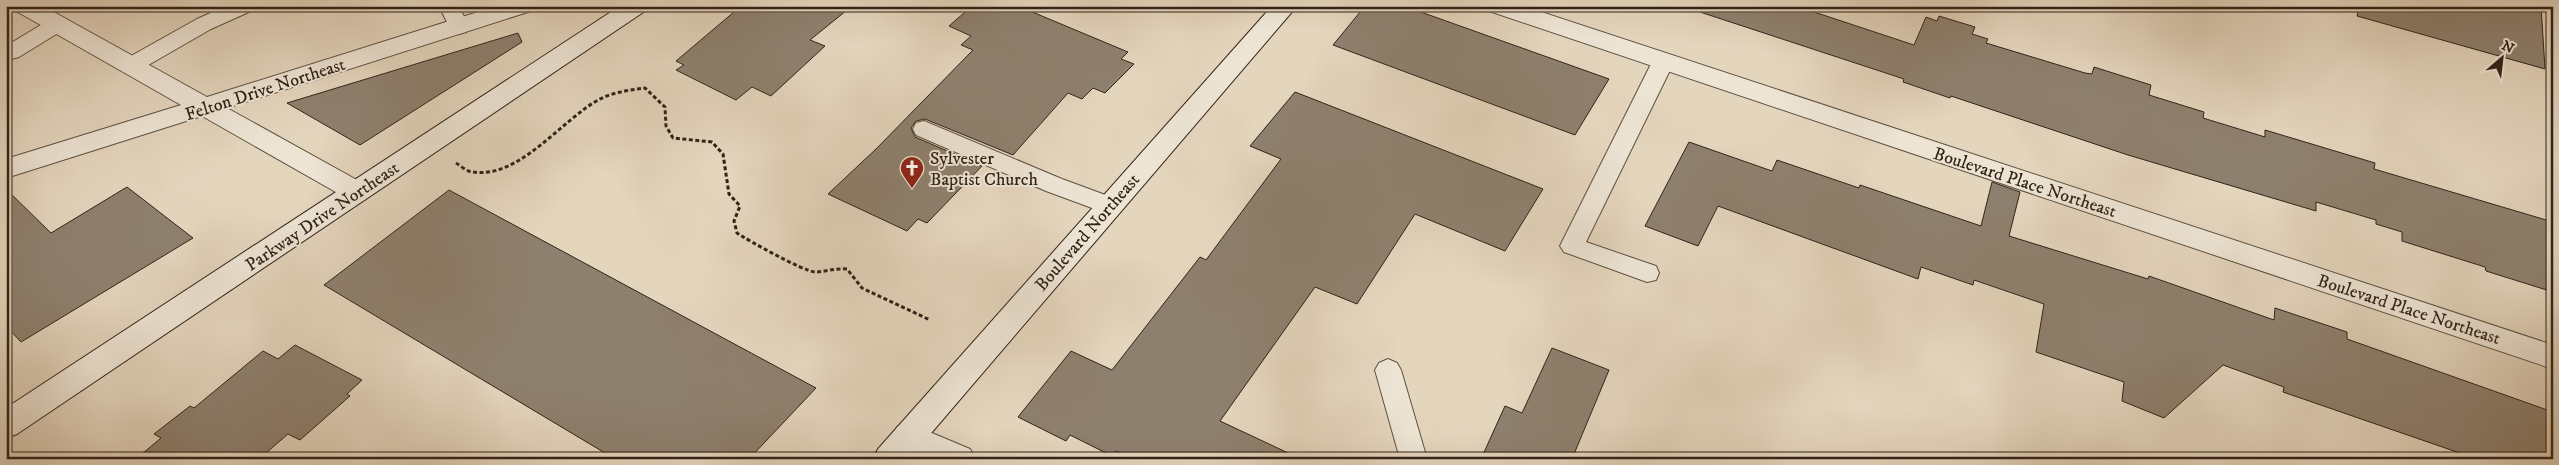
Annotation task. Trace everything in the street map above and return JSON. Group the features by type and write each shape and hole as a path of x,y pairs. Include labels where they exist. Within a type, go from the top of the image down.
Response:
{"street":[{"path":"24,6 357,192"},
{"name":"Felton Drive Northeast","path":"6,170 206,108 454,16 523,6"},
{"name":"Parkway Drive Northeast","path":"6,425 637,6"},
{"name":"Boulevard Northeast","path":"899,448 1285,6"},
{"name":"Boulevard Place Northeast","path":"1510,8 1663,62 2553,357"},
{"path":"899,448 959,459"}],"lane":[{"path":"130,66 204,24 244,6"},
{"path":"12,52 56,24"},
{"path":"1647,273 1572,246 1663,62"},
{"path":"924,129 1054,185 1110,206"},
{"path":"1388,370 1414,459"}],"path":[{"path":"454,158 457,164 466,171 489,172 510,165 560,131 594,102 624,90 645,88 665,107 666,126 673,138 712,142 723,154 730,194 740,206 734,221 737,233 753,244 815,272 832,268 847,269 862,288 930,320"}],"building":[{"path":"741,6 852,6 810,40 825,46 771,96 752,87 736,100 676,70 684,65 676,61"},
{"path":"972,6 1018,6 1128,52 1121,59 1134,64 1105,93 1093,88 1082,99 1068,93 1013,155 925,119 916,121 911,128 915,137 982,166 927,223 918,219 907,231 828,194 876,149 973,50 961,45 971,36 949,26"},
{"path":"1365,6 1404,6 1609,79 1575,135 1333,45"},
{"path":"1701,6 1796,6 1914,45 1926,17 1937,21 1939,16 1975,27 1972,34 1988,39 1986,43 2085,73 2092,74 2094,67 2151,85 2149,95 2204,112 2203,118 2265,137 2265,130 2375,163 2374,169 2553,222 2553,292 2486,271 2485,267 2402,241 2402,232 2376,224 2376,220 2316,202 2316,211 2128,155 1951,96 1950,98 1903,82 1904,79 1700,12"},
{"path":"2359,6 2541,6 2545,69 2357,16"},
{"path":"518,33 522,42 360,145 287,103"},
{"path":"1295,92 1543,189 1505,251 1415,214 1357,304 1315,287 1220,421 1301,459 1133,459 1116,451 1112,456 1070,435 1066,441 1018,417 1071,351 1112,370 1200,257 1206,260 1281,159 1250,146"},
{"path":"1689,142 1772,171 1777,160 1859,188 1860,185 1981,226 1992,182 2020,192 2009,236 2148,279 2149,276 2274,320 2275,308 2347,332 2347,339 2553,412 2553,459 2477,459 2283,392 2284,387 2223,365 2164,418 2122,401 2124,382 2036,352 2044,304 1974,280 1973,285 1921,267 1918,279 1718,206 1698,246 1645,226"},
{"path":"127,187 193,238 21,342 6,326 6,189 51,233"},
{"path":"449,190 816,388 749,459 615,459 324,285"},
{"path":"295,345 362,380 347,394 350,396 300,440 288,434 259,459 136,459 161,438 154,434 190,406 194,408 263,351 278,359"},
{"path":"1552,348 1609,370 1572,459 1481,459 1505,406 1522,413"}],"place":[{"name":"Sylvester Baptist Church","path":"912,189"}]}
